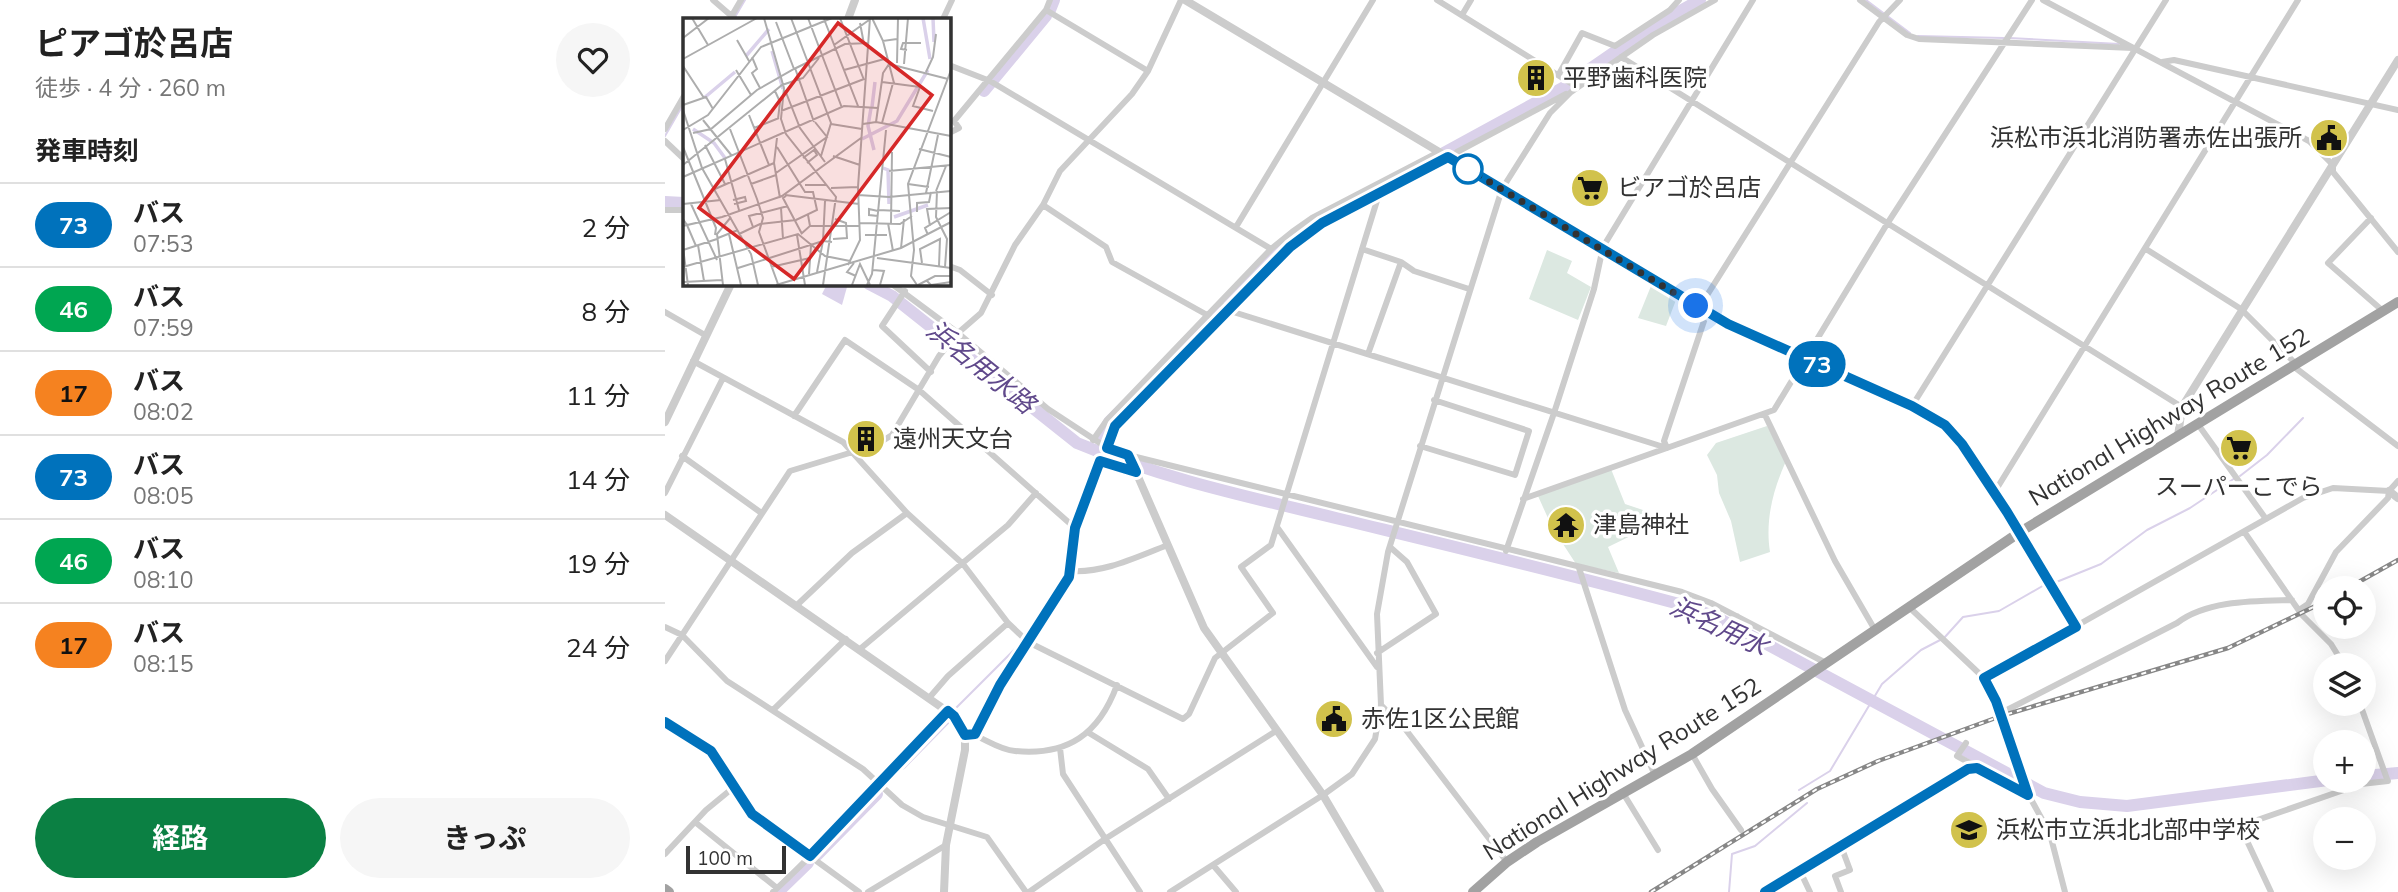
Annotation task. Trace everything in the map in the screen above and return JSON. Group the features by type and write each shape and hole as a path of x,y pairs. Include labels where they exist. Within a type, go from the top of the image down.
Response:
{"highway":[{"name":"National Highway Route 152","path":"1473,892 1507,862 1692,754 2020,532 2398,302"}],"street":[{"path":"713,0 732,18 741,0"},
{"path":"851,18 855,0"},
{"path":"943,18 952,0"},
{"path":"950,133 960,128 954,121 991,81 1046,10 1050,0"},
{"path":"665,662 760,512 790,471 854,453 876,445 892,435 946,347 981,313 1015,246 1043,205 1060,172 1132,94 1148,71 1183,0 1703,310 1787,351 1912,406 1945,425 2020,532 2076,627"},
{"path":"1236,227 1373,0"},
{"path":"1437,0 1559,74 1574,89"},
{"path":"1462,15 1471,0"},
{"path":"1559,74 1582,33 1615,46 1670,10 1679,0"},
{"path":"1107,448 1115,426 1272,249 1312,218 1445,155 1457,152 1574,89 1682,17 1715,0"},
{"path":"1506,551 1554,413 1604,251 1752,0"},
{"path":"1860,0 1906,35 1919,39 2136,48"},
{"path":"1667,448 1664,441 1703,310 1790,163 1883,17 1900,0"},
{"path":"1523,499 1774,410 1887,224 2032,0"},
{"path":"2043,0 2302,136 2333,165 2333,172 2397,247"},
{"path":"1912,406 2166,0"},
{"path":"1994,493 2298,0"},
{"path":"1046,10 1148,71"},
{"path":"1621,57 2182,407"},
{"path":"2162,62 2174,60 2398,110"},
{"path":"2178,436 2182,407 2398,60"},
{"path":"950,65 991,81 1272,249"},
{"path":"1170,892 1346,780 1375,739 1381,705 1377,667 1377,614 1396,524 1502,189 1550,113 1574,89"},
{"path":"665,129 683,98"},
{"path":"666,142 683,158"},
{"path":"1093,440 1107,420 1209,316 1223,307 1290,247 1322,223 1379,194 1445,155"},
{"path":"693,361 843,442 907,513 963,564 1008,623 1028,642 1183,719 1189,714 1212,661 1273,614 1241,567 1271,545 1379,194"},
{"path":"1043,205 1105,247 1112,262 1209,316"},
{"path":"665,210 683,210"},
{"path":"2371,218 2328,263 2383,311"},
{"path":"1362,249 1401,262 1413,271 1469,289"},
{"path":"2146,249 2241,309 2294,362 2293,366 2398,446"},
{"path":"1369,354 1401,262"},
{"path":"950,266 961,270 992,295"},
{"path":"665,422 730,285"},
{"path":"893,285 1048,410 1107,448 1580,571 1682,592 1823,665"},
{"path":"903,294 882,326 931,372"},
{"path":"1223,307 1332,344 1667,448"},
{"path":"665,312 705,335"},
{"path":"794,416 845,340 919,390 1075,528"},
{"path":"665,493 723,378"},
{"path":"1420,446 1515,475 1519,464 1529,431 1434,400"},
{"path":"1765,415 1835,561 1875,630"},
{"path":"2197,423 2266,519"},
{"path":"1128,455 1204,628 1323,795 1380,892"},
{"path":"682,456 760,512"},
{"path":"975,734 1000,685 1063,590 1071,571 1075,528 1100,461 1136,472"},
{"path":"2299,610 2308,604 2336,552 2388,498 2389,491 2398,481"},
{"path":"1984,678 2266,519 2326,489 2389,491 2398,498"},
{"path":"860,649 1008,525 1036,493"},
{"path":"797,605 852,553 907,513"},
{"path":"665,515 731,558 954,716 965,735 965,750 946,845 944,892"},
{"path":"1277,527 1377,667"},
{"path":"2245,533 2299,610 2337,653"},
{"path":"1071,571 1089,572 1107,568 1168,545"},
{"path":"1377,653 1436,614 1407,562 1390,547"},
{"path":"1580,571 1625,710 1655,775"},
{"path":"2001,713 2177,623 2190,613 2244,602 2292,600"},
{"path":"1910,608 1984,678 2001,713 2027,792 2050,834 2065,892"},
{"path":"1732,630 1736,618"},
{"path":"929,698 948,676 1008,623"},
{"path":"665,627 682,635 727,681 846,757 902,805 923,817 987,837 1028,892 1105,839 1276,731"},
{"path":"773,710 845,639"},
{"path":"965,735 975,734 1014,751 1060,748 1089,733 1109,705 1117,685"},
{"path":"1381,705 1406,730 1507,862"},
{"path":"695,822 775,890 948,711"},
{"path":"2271,892 2240,826 2361,784 2388,780 2386,767 2365,716"},
{"path":"665,722 711,751 752,814 859,892"},
{"path":"1089,733 1148,769 1168,799"},
{"path":"1966,743 1957,756 2027,792"},
{"path":"1060,748 1063,774 1140,892"},
{"path":"1692,754 1741,830"},
{"path":"1765,892 1968,769 1977,768"},
{"path":"665,854 695,822 734,788"},
{"path":"1623,793 1658,850"},
{"path":"868,892 883,888 946,845"},
{"path":"1841,846 1850,870 1835,876 1841,892"},
{"path":"1213,865 1236,892"},
{"path":"1800,871 1810,892"}],"shaded area":[{"path":"1547,250 1572,261 1567,273 1591,287 1578,320 1529,299"},
{"path":"826,285 847,287 842,305 822,294"},
{"path":"1651,286 1676,300 1666,326 1638,318"},
{"path":"1767,426 1786,461 1771,505 1770,552 1740,562 1731,521 1719,493 1717,475 1707,455 1716,443"},
{"path":"1611,469 1625,504 1646,511 1651,526 1608,547 1619,573 1576,564 1552,527 1538,496"}],"waterway":[{"path":"735,17 745,0"},
{"path":"1050,10 1054,0"},
{"path":"1577,78 1648,29 1700,0"},
{"path":"1866,0 1910,33"},
{"path":"984,91 1046,16"},
{"path":"1918,36 2004,38"},
{"path":"2009,38 2119,44"},
{"path":"1100,439 1109,422 1301,231 1568,85"},
{"path":"665,136 683,105"},
{"name":"浜名用水路","path":"665,202 683,203"},
{"name":"浜名用水","path":"871,285 892,296 1077,443 1109,456 1209,487 1690,607 1718,618 2044,793 2080,802 2127,806 2313,782"},
{"path":"2240,476 2267,455 2303,418"},
{"path":"2054,583 2101,564 2147,530 2190,508 2235,478"},
{"path":"1063,582 1071,531"},
{"path":"1799,790 1830,771 1882,684 1921,650 1944,638 1963,617 1999,611 2046,584"},
{"path":"954,710 1022,642"},
{"path":"901,764 945,719"},
{"name":"浜名用水","path":"2376,775 2398,773"},
{"path":"817,855 877,794"},
{"path":"1729,892 1732,854 1755,846 1807,803"},
{"path":"778,892 808,863"}],"railway":[{"path":"2369,576 2398,560"},
{"path":"1651,892 1817,789 1878,761 2001,716 2228,648 2313,607"}],"bus line":[{"name":"73","path":"665,722 711,751 752,814 810,856 876,790 889,770 948,711 961,725 965,735 975,734 1013,663 1069,577 1075,528 1100,461 1136,472 1128,455 1107,448 1115,426 1290,247 1322,223 1448,157 1728,324 1912,406 1945,425 1962,444 2020,532 2076,627 1984,678 2001,713 2028,795 1977,768 1968,769 1765,892"}],"place":[{"name":"平野歯科医院","path":"1536,78"},
{"name":"浜松市浜北消防署赤佐出張所","path":"2329,138"},
{"name":"ビアゴ於呂店","path":"1590,188"},
{"name":"遠州天文台","path":"866,439"},
{"name":"スーパーこでら","path":"2239,448"},
{"name":"津島神社","path":"1566,525"},
{"name":"赤佐1区公民館","path":"1334,719"},
{"name":"浜松市立浜北北部中学校","path":"1969,830"}],"route":[{"path":"1468,169 1696,306"}]}
